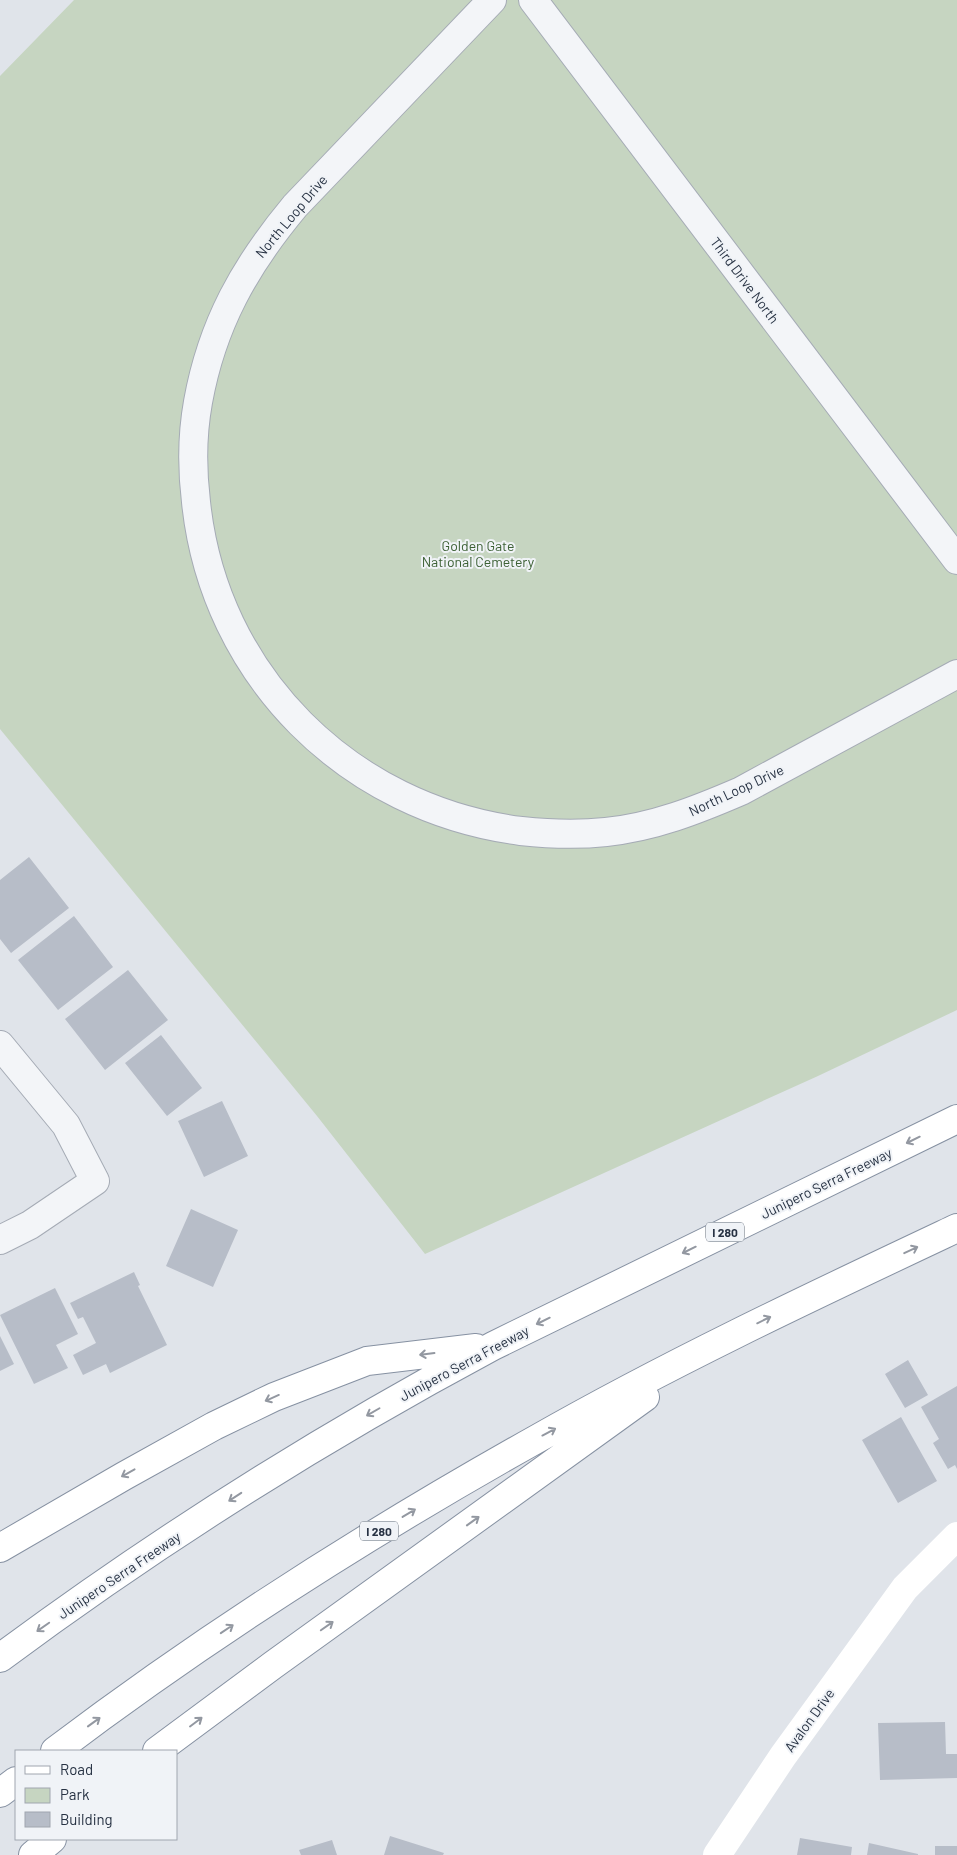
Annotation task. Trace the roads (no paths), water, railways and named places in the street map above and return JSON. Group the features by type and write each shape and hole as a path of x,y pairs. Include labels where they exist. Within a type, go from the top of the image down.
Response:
{"main road":[{"name":"Junipero Serra Freeway","path":"0,1658 123,1571 242,1492 365,1416 492,1346 957,1119"},
{"name":"I 280","path":"56,1750 184,1658 357,1544 536,1438 721,1341 957,1228"},
{"path":"158,1750 273,1664 379,1590 721,1341"},
{"path":"0,1548 214,1426 311,1381 367,1361 492,1346"},
{"name":"Avalon Drive","path":"717,1855 782,1756 905,1588 957,1536"},
{"path":"0,1793 15,1782"},
{"path":"33,1855 51,1840"}],"street":[{"name":"North Loop Drive","path":"492,0 294,206 276,228 241,280 213,342 202,381 194,433 193,461 198,519 210,574 221,605 235,635 251,662 278,698 307,729 346,763 375,782 424,806 473,822 530,832 572,834 640,827 676,818 709,805 741,791 957,674"},
{"name":"Third Drive North","path":"532,0 957,560"},
{"path":"0,1045 66,1125 95,1181 30,1226 0,1240"}],"park label":[{"name":"Golden Gate National Cemetery","path":"478,554"}]}
